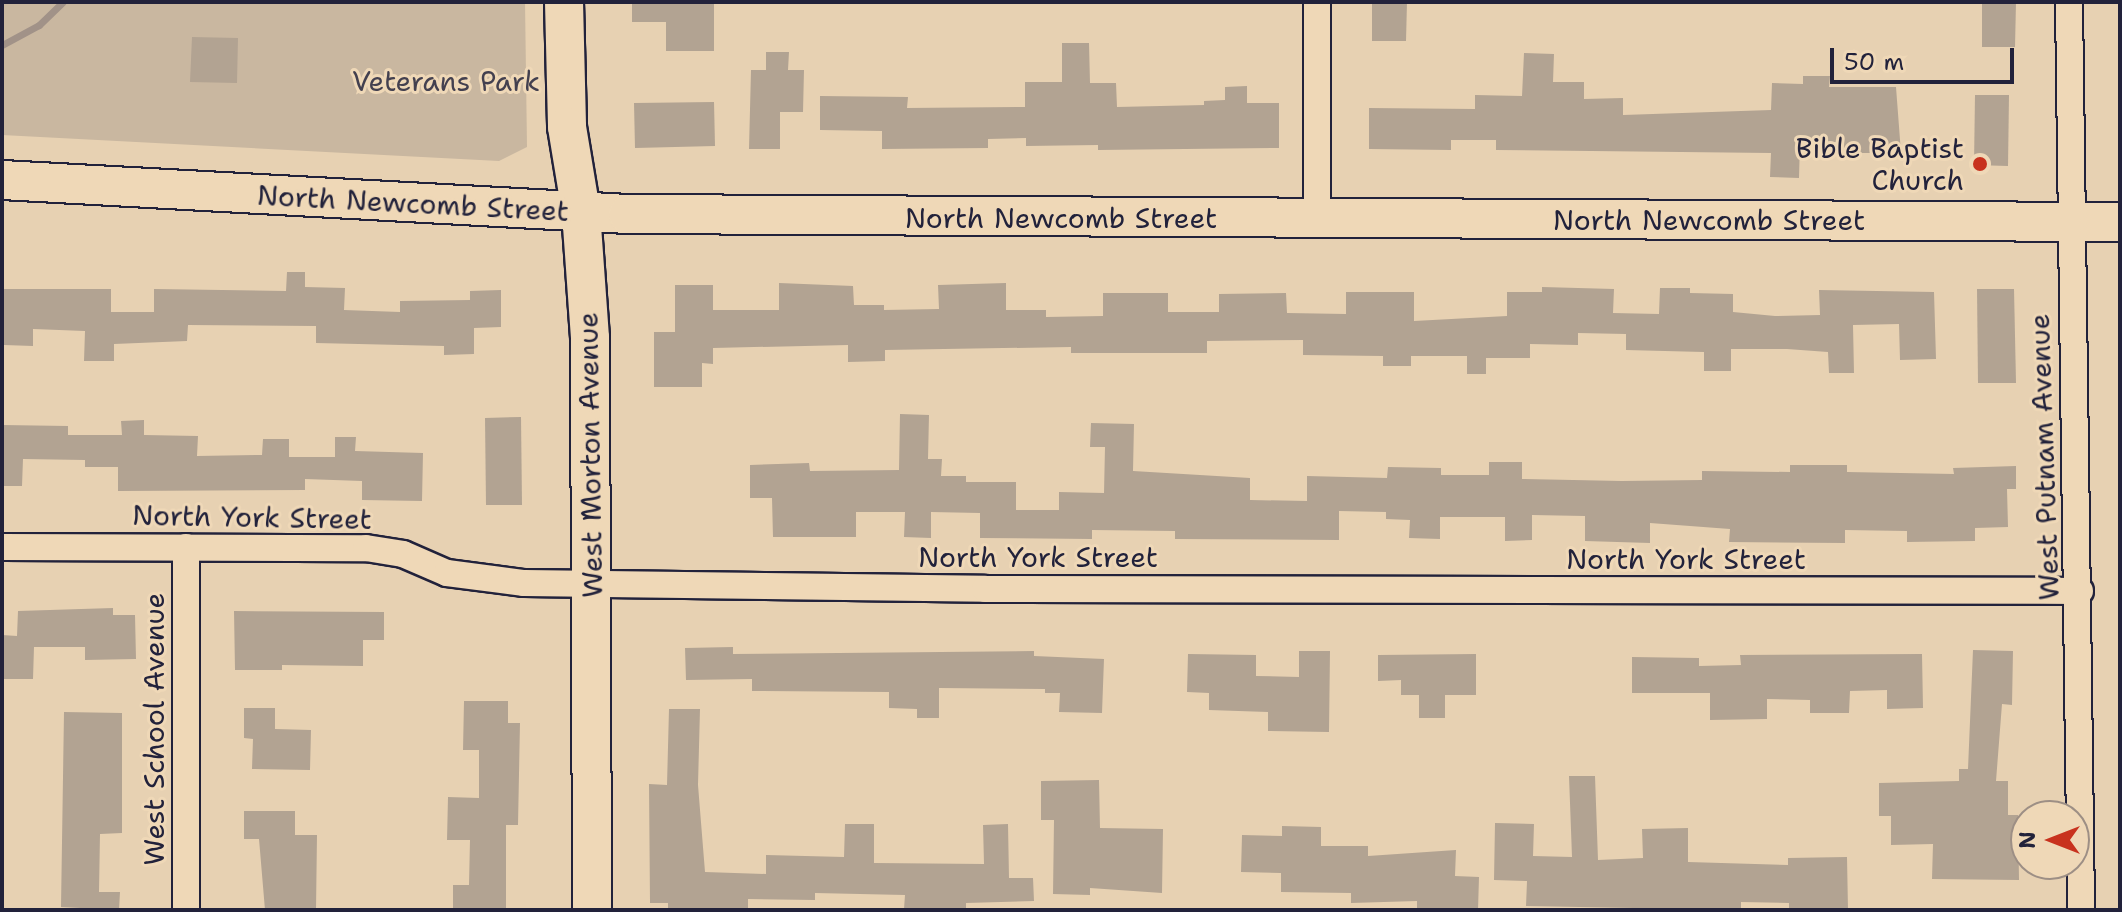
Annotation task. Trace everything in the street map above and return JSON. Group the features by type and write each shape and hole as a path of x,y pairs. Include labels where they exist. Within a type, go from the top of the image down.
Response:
{"main road":[{"name":"West Morton Avenue","path":"564,2 567,127 581,212 590,338 592,910"},
{"name":"North Newcomb Street","path":"2,180 581,212 2120,222"}],"street":[{"path":"1317,2 1317,219"},
{"name":"West Putnam Avenue","path":"2069,2 2080,591 2081,910"},
{"name":"North York Street","path":"2,547 366,548 476,579 592,584 2080,591"},
{"name":"West School Avenue","path":"186,547 186,910"}],"green space":[{"name":"Veterans Park","path":"2,2 525,2 527,147 499,161 2,135"}],"building":[{"path":"632,2 714,2 714,51 666,51 666,22 632,22"},
{"path":"1372,2 1407,2 1406,41 1372,41"},
{"path":"1982,2 2016,2 2015,47 1982,47"},
{"path":"192,37 238,38 237,83 190,82"},
{"path":"1062,43 1089,43 1090,83 1116,83 1117,107 1204,105 1204,101 1225,100 1225,87 1247,86 1247,103 1279,103 1279,148 1098,150 1098,145 1026,146 1026,138 988,139 988,148 882,149 882,131 820,130 820,96 908,97 907,108 1025,107 1025,82 1062,82"},
{"path":"766,52 789,52 788,70 804,70 803,112 780,112 780,149 749,149 751,70 766,70"},
{"path":"1524,53 1554,54 1553,82 1584,82 1584,99 1623,98 1623,115 1771,110 1772,83 1803,84 1803,76 1830,76 1829,87 1896,87 1901,153 1837,153 1838,142 1800,142 1799,178 1770,177 1771,153 1496,150 1496,140 1451,140 1451,150 1369,149 1369,108 1475,109 1475,95 1522,96"},
{"path":"1975,95 2009,95 2008,166 1974,165"},
{"path":"714,102 715,146 635,148 634,103"},
{"path":"287,272 305,272 305,287 345,288 344,310 400,312 400,301 470,300 470,291 501,290 501,327 474,328 474,354 444,355 444,346 316,343 316,326 188,325 187,341 114,344 114,361 84,361 85,331 33,329 33,346 4,345 2,289 111,289 111,312 154,312 154,289 286,291"},
{"path":"779,283 853,286 854,305 884,305 884,310 939,309 938,285 1006,283 1006,310 1046,310 1046,317 1103,316 1103,293 1168,293 1168,312 1219,312 1219,294 1286,293 1287,313 1346,314 1346,292 1414,292 1414,321 1507,316 1507,292 1542,292 1542,287 1614,289 1613,313 1659,314 1660,288 1690,288 1690,293 1733,294 1733,312 1775,316 1820,315 1819,290 1934,292 1936,359 1900,360 1899,324 1853,325 1854,373 1829,373 1828,352 1787,349 1731,349 1731,371 1704,371 1704,352 1626,350 1626,334 1578,333 1578,345 1530,344 1530,358 1486,358 1486,374 1467,374 1467,356 1411,356 1411,366 1383,366 1383,356 1303,355 1303,340 1207,341 1207,353 1071,353 1071,347 885,350 885,361 848,362 848,345 713,348 713,364 702,363 702,387 654,387 654,332 675,332 675,285 713,285 713,310 779,310"},
{"path":"1977,289 2014,289 2016,383 1978,383"},
{"path":"900,414 929,415 928,459 942,459 941,476 966,476 966,482 1016,482 1016,510 1059,510 1059,492 1104,493 1105,447 1090,447 1091,423 1134,424 1133,471 1250,478 1250,500 1307,501 1307,476 1387,478 1388,467 1441,468 1441,475 1489,475 1489,462 1522,462 1522,479 1622,481 1702,480 1702,471 1790,472 1790,465 1847,465 1847,472 1954,474 1953,468 2016,466 2016,489 2007,489 2008,527 1975,528 1975,541 1907,542 1907,531 1845,530 1845,543 1729,542 1730,529 1650,523 1650,543 1585,541 1585,516 1532,515 1532,540 1505,541 1505,517 1440,517 1440,539 1409,538 1410,520 1386,519 1386,512 1339,511 1339,540 1175,539 1175,531 1092,530 1092,539 980,538 980,513 931,512 931,538 904,537 905,512 856,512 856,537 773,537 772,498 750,498 750,465 809,463 810,471 899,470"},
{"path":"521,417 522,505 486,505 485,418"},
{"path":"144,420 144,435 198,436 197,456 262,455 263,439 289,439 289,457 335,457 335,437 356,437 355,451 423,453 422,501 362,500 362,481 305,479 305,490 118,491 118,467 85,467 85,460 23,459 22,486 2,486 2,425 68,426 68,435 122,435 121,421"},
{"path":"113,608 113,615 135,615 136,659 85,660 85,647 34,647 33,679 2,679 2,635 17,636 18,611"},
{"path":"234,611 384,612 384,640 363,640 363,666 282,665 282,670 235,670"},
{"path":"733,647 733,654 1034,651 1034,656 1104,659 1102,713 1059,712 1060,693 1045,693 1045,689 939,688 939,718 917,718 917,709 889,708 889,692 752,691 752,679 686,680 685,648"},
{"path":"1973,650 2013,651 2012,705 2002,704 1996,781 2008,781 2010,880 1932,879 1933,844 1891,845 1891,816 1879,816 1879,783 1959,781 1959,769 1968,769"},
{"path":"1299,651 1330,651 1329,732 1268,731 1268,712 1209,710 1209,693 1187,692 1188,654 1256,655 1256,676 1299,677"},
{"path":"1476,654 1476,695 1445,695 1445,718 1419,718 1419,695 1401,695 1401,680 1378,681 1378,655"},
{"path":"1922,654 1923,708 1887,709 1887,690 1850,691 1849,713 1810,713 1810,700 1767,699 1767,719 1710,720 1710,693 1632,693 1632,657 1699,658 1699,666 1741,665 1740,655"},
{"path":"464,701 508,701 508,723 520,723 518,825 506,825 506,910 453,910 453,885 469,885 470,840 447,840 448,797 479,798 479,750 463,750"},
{"path":"244,708 275,708 275,729 311,730 310,770 252,769 253,739 244,738"},
{"path":"669,709 700,709 698,785 705,872 766,874 766,855 844,857 845,824 874,824 874,863 984,864 983,825 1008,824 1009,878 1033,878 1034,901 966,903 966,910 904,909 905,895 815,893 815,900 748,899 748,910 668,910 668,903 650,903 649,784 667,785"},
{"path":"64,712 122,713 122,833 100,834 99,892 120,892 119,910 61,907"},
{"path":"1569,776 1595,776 1598,860 1643,858 1642,829 1688,828 1688,862 1788,865 1788,858 1847,857 1848,910 1789,910 1789,903 1741,902 1741,910 1526,906 1527,881 1494,880 1495,823 1534,824 1533,856 1572,857"},
{"path":"1099,780 1100,828 1163,829 1162,893 1090,888 1090,895 1053,894 1054,820 1041,820 1041,781"},
{"path":"244,811 295,811 295,835 317,835 316,910 265,910 259,839 244,839"},
{"path":"1282,826 1321,827 1321,846 1368,846 1368,856 1456,850 1455,876 1479,877 1478,910 1417,908 1417,901 1351,903 1351,893 1281,892 1281,873 1241,872 1242,835 1282,836"}],"waterway":[{"path":"2,45 39,25 63,2"}],"place":[{"name":"Bible Baptist Church","path":"1980,164"}]}
